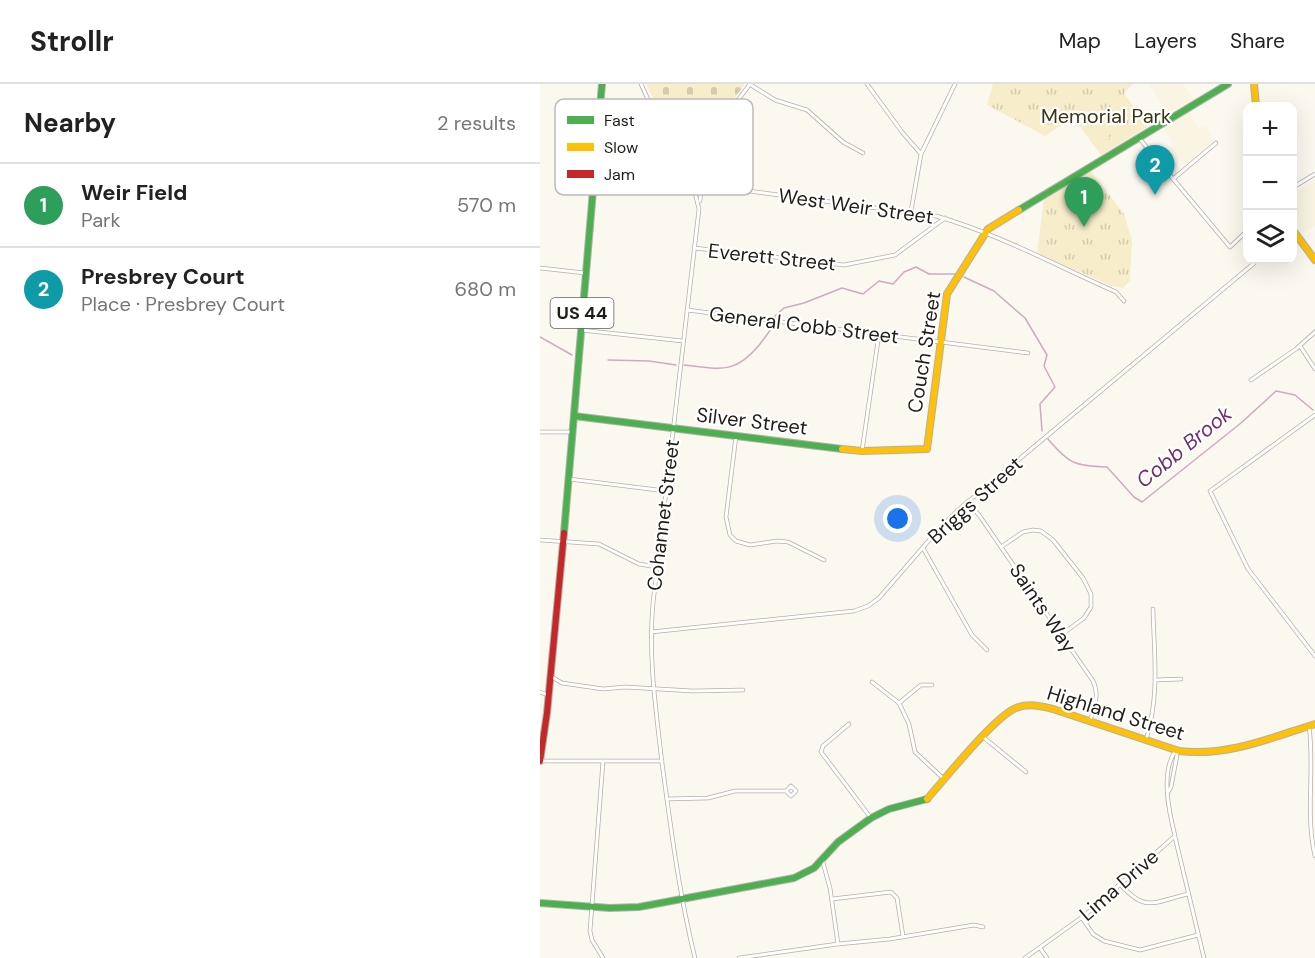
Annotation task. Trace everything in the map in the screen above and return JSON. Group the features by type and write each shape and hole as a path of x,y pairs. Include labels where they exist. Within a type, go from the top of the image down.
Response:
{"main road":[{"name":"US 44","path":"601,99 602,84"},
{"path":"985,233 991,226 1228,84"},
{"path":"1254,84 1256,102"},
{"name":"US 44","path":"540,761 550,676 592,195"},
{"name":"Couch Street","path":"927,449 944,305 950,287 985,233"},
{"path":"1297,235 1315,260"},
{"name":"Silver Street","path":"573,416 862,451 927,449"},
{"name":"Highland Street","path":"540,903 591,907 639,907 794,878 814,868 838,842 871,818 889,809 926,800 1006,712 1016,706 1026,704 1053,709 1176,750 1200,754 1220,753 1312,725"}],"street":[{"name":"Cohannet Street","path":"641,84 648,99"},
{"path":"739,99 750,84 775,100 807,110 843,142 863,153"},
{"path":"867,84 921,154"},
{"path":"911,211 921,154 955,84"},
{"path":"1138,137 1230,247 1243,235"},
{"path":"1173,179 1215,143"},
{"path":"1297,185 1315,174"},
{"name":"West Weir Street","path":"753,192 911,211 945,218 985,233 1116,292 1124,302"},
{"name":"Cohannet Street","path":"695,958 681,898 662,761 653,690 651,632 699,209 696,195"},
{"path":"699,209 700,195"},
{"name":"Everett Street","path":"694,248 844,265 895,255 945,218"},
{"name":"Briggs Street","path":"651,632 859,610 870,605 879,598 945,522 967,502 1253,264"},
{"path":"540,268 585,273"},
{"name":"General Cobb Street","path":"687,310 1028,353"},
{"path":"580,330 683,341"},
{"path":"1251,380 1300,346 1315,332"},
{"path":"862,451 879,334"},
{"path":"1300,346 1315,369"},
{"path":"1315,415 1210,491 1252,574 1315,656"},
{"path":"540,432 572,432"},
{"path":"736,436 726,517 729,535 740,543 750,545 777,541 788,542 824,560"},
{"path":"568,479 666,491"},
{"name":"Saints Way","path":"967,502 1001,547 1095,686 1096,700 1090,721"},
{"path":"1001,547 1023,532 1041,531 1053,540 1083,578 1091,594 1091,607 1084,618 1061,634"},
{"path":"540,540 599,544 639,564 657,567"},
{"path":"922,548 972,635 987,650"},
{"path":"1146,740 1155,704 1153,609"},
{"path":"550,676 562,683 585,687 743,690"},
{"path":"1156,680 1181,679"},
{"path":"872,682 900,703 909,724 915,752 945,780"},
{"path":"900,703 921,685 932,685"},
{"path":"540,692 548,695"},
{"path":"849,724 823,746 821,752 871,818"},
{"path":"1312,725 1312,838 1315,855"},
{"path":"983,737 1026,772"},
{"name":"Lima Drive","path":"1025,958 1082,918 1175,836 1168,807 1168,792 1171,787 1176,750"},
{"path":"540,761 662,761"},
{"path":"603,761 591,907 591,936 603,958"},
{"path":"667,798 708,798 735,791 786,791"},
{"path":"1175,836 1204,958"},
{"path":"822,859 826,867 838,944"},
{"path":"1120,884 1132,898 1146,903 1189,894"},
{"path":"832,899 891,892 897,898 903,936"},
{"path":"1082,918 1093,934 1104,941 1140,950 1198,935"},
{"path":"739,958 974,925 983,927"},
{"path":"1040,948 1047,958"}],"shaded area":[{"path":"1149,84 1183,84 1194,99 1168,114"},
{"path":"1189,111 1198,128 1206,125 1214,140 1184,165 1170,148 1174,145 1162,126"},
{"path":"1315,180 1315,226 1301,234 1297,228 1297,191"}],"green space":[{"path":"646,84 745,84 734,99 653,99"},
{"name":"Memorial Park","path":"993,84 1133,84 1124,93 1147,127 1101,155 1073,117 1045,136 987,105"},
{"path":"1101,124 1110,138 1102,143 1093,128"},
{"path":"1091,171 1124,214 1132,241 1130,281 1123,288 1112,286 1037,253 1044,198"}],"waterway":[{"name":"Cobb Brook","path":"684,365 726,368 743,361 760,344 772,327 775,316 784,308 842,288 863,294 879,281 893,284 904,272 916,267 929,274 955,274"},
{"name":"Cobb Brook","path":"964,277 994,291 1025,318 1047,355 1044,366 1055,387 1040,404 1042,431"},
{"name":"Cobb Brook","path":"540,337 572,355"},
{"name":"Cobb Brook","path":"608,360 649,361 676,365"},
{"name":"Cobb Brook","path":"1048,439 1067,459 1073,462 1087,466 1107,467 1134,497 1142,502 1241,423 1276,391 1295,395 1313,410"}],"traffic: fast":[{"path":"601,99 602,84"},
{"path":"1019,210 1228,84"},
{"path":"564,533 593,195"},
{"path":"574,416 842,449"},
{"path":"540,903 610,908 639,907 794,878 814,868 838,842 871,818 889,809 927,799"}],"traffic: slow":[{"path":"1254,84 1256,102"},
{"path":"842,449 862,451 927,449 947,294 988,229 1019,210"},
{"path":"1297,236 1315,260"},
{"path":"927,799 983,735 1007,713 1021,706 1053,709 1179,751 1231,749 1315,724"}],"traffic: jam":[{"path":"540,761 547,713 564,533"}],"place":[{"name":"Presbrey Court","path":"1155,195"},
{"name":"Weir Field","path":"1084,227"}]}
